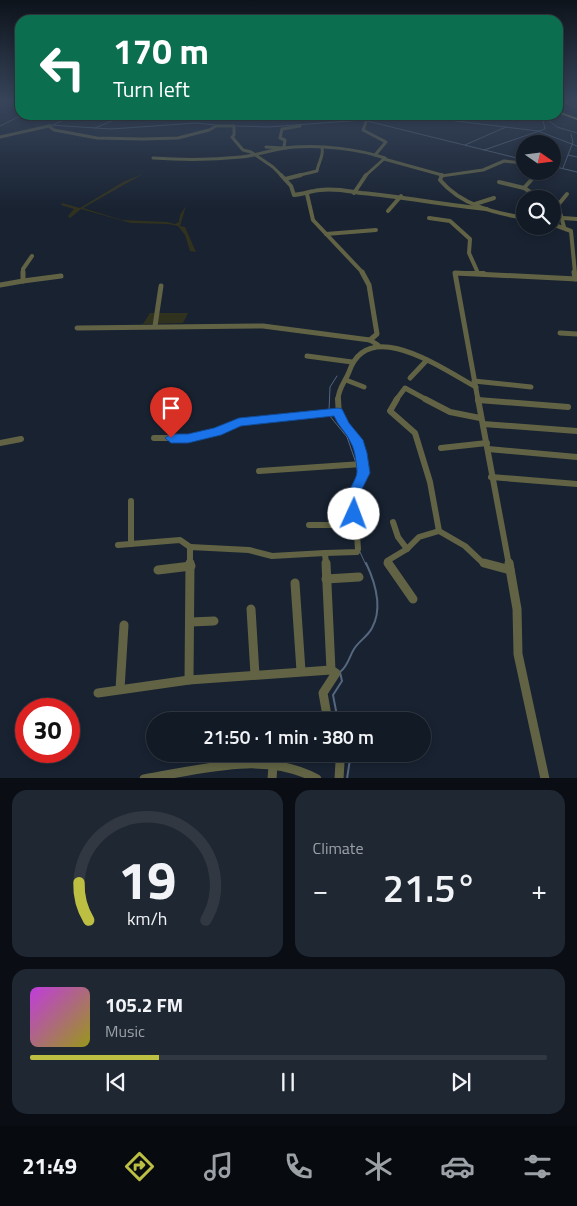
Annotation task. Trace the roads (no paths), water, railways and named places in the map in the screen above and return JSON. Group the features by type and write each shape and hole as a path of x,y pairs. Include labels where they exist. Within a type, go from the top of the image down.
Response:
{"street":[{"path":"93,137 181,137"},
{"path":"232,137 243,150 273,167 285,179 294,191 294,195 307,194 319,190 401,196 516,216"},
{"path":"280,137 286,140 285,148"},
{"path":"375,154 386,142 377,137"},
{"path":"266,147 322,148 375,154 384,159 442,174 483,170 504,161 516,162"},
{"path":"153,158 195,161 255,156 275,153 285,148"},
{"path":"285,179 316,171 324,153 322,148"},
{"path":"354,193 362,180 384,159"},
{"path":"442,174 440,180 456,195 487,210"},
{"path":"524,188 531,180"},
{"path":"499,182 528,190"},
{"path":"307,194 310,216 336,247 358,267 369,285 376,334 370,340"},
{"path":"564,227 558,205 567,194"},
{"path":"388,211 401,196"},
{"path":"475,204 494,198"},
{"path":"428,218 450,220 470,239 469,253 478,273"},
{"path":"563,218 577,219"},
{"path":"545,778 518,654 517,609 455,273 576,279 571,231 561,226"},
{"path":"326,234 376,230"},
{"path":"23,281 23,270 32,256"},
{"path":"0,285 61,276"},
{"path":"155,326 161,286"},
{"path":"77,328 263,326 370,340 378,345 374,348"},
{"path":"560,333 577,334"},
{"path":"118,545 180,540 190,547 249,550 272,556 325,553 352,554 356,552 354,493 364,473 357,440 344,425 338,412 338,392 346,380 352,362 357,355 366,350 386,346 398,348 415,354 475,384 531,387"},
{"path":"307,356 352,362"},
{"path":"410,378 426,360"},
{"path":"346,380 364,386"},
{"path":"439,531 430,482 414,434 390,411 390,408 405,388 450,412 482,421 577,431"},
{"path":"478,400 568,407"},
{"path":"154,438 188,438 217,432 239,422 338,412"},
{"path":"0,443 21,440"},
{"path":"440,448 487,446 577,457"},
{"path":"259,471 362,464"},
{"path":"492,477 577,484"},
{"path":"131,501 131,544"},
{"path":"393,522 398,537 407,550"},
{"path":"309,525 355,525"},
{"path":"414,599 388,565 387,561 407,550 419,537 439,531 465,546 483,563 510,570"},
{"path":"189,680 191,622 190,547"},
{"path":"325,553 331,670"},
{"path":"158,570 191,566"},
{"path":"326,579 359,577"},
{"path":"295,583 301,671"},
{"path":"252,609 255,675"},
{"path":"191,622 214,621"},
{"path":"120,689 124,625"},
{"path":"98,693 189,680 331,670 336,673 323,693 326,712"},
{"path":"339,778 340,762"},
{"path":"144,778 239,766 273,765 295,769 317,778"},
{"path":"272,778 273,765"}],"waterway":[{"path":"433,137 484,150"},
{"path":"465,145 483,137"},
{"path":"484,150 521,137"},
{"path":"554,137 572,144"},
{"path":"572,137 572,144"},
{"path":"568,155 572,144"},
{"path":"572,144 577,146"},
{"path":"484,150 516,158"},
{"path":"563,168 568,155"},
{"path":"568,155 577,157"},
{"path":"561,168 577,172"},
{"path":"329,411 330,387 337,376"},
{"path":"329,415 347,437 356,463"},
{"path":"357,467 358,477"},
{"path":"351,492 352,523"},
{"path":"351,527 354,540"},
{"path":"360,552 366,565"},
{"path":"336,712 333,695 342,681 340,672 347,664 356,646 370,631 377,612 377,595 366,563"},
{"path":"347,778 350,762"}]}
